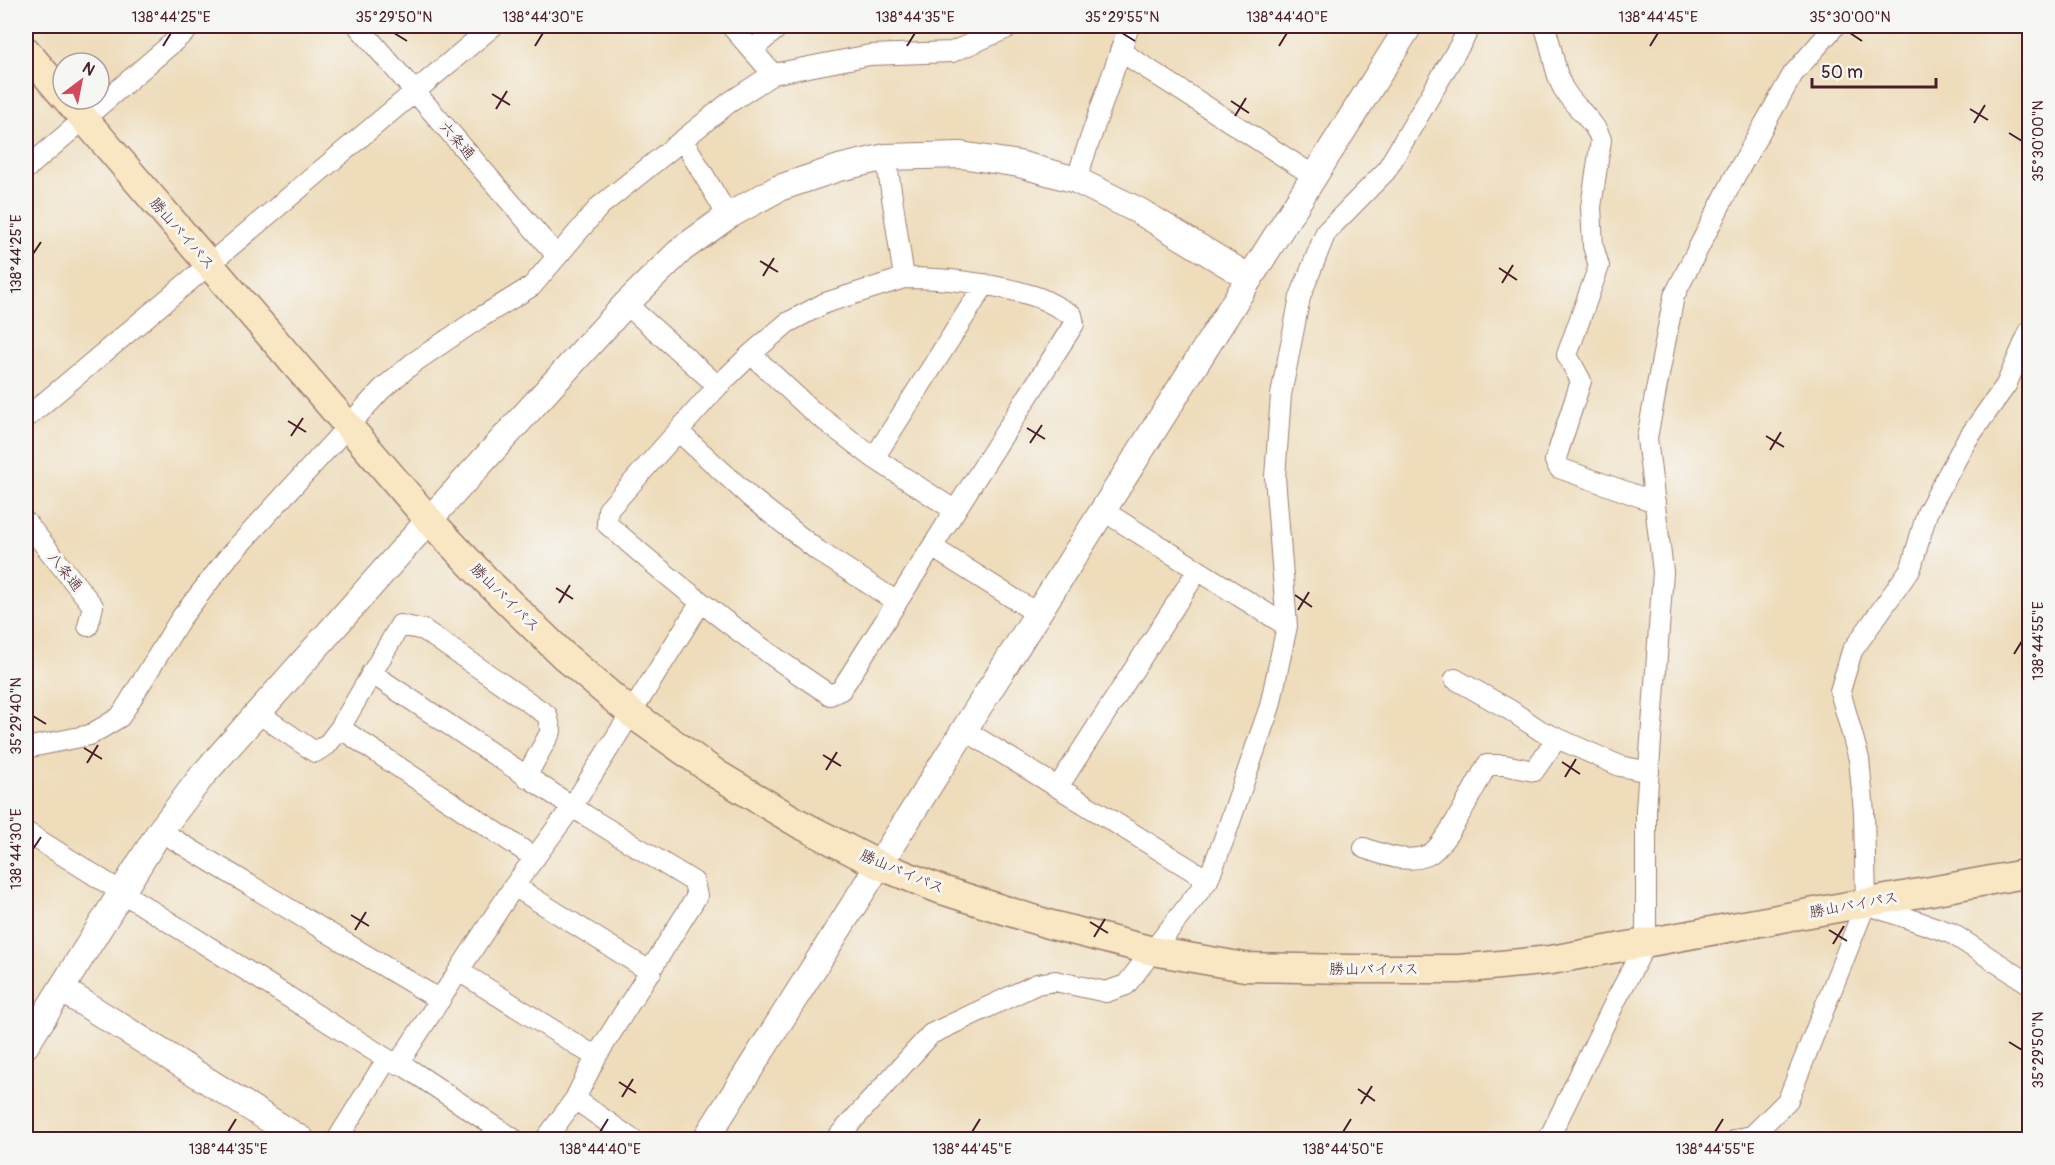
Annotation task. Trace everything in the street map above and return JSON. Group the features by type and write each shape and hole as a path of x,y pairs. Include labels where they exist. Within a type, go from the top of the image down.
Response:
{"main road":[{"path":"26,51 51,81"},
{"name":"勝山バイパス","path":"77,111 429,520 487,581 563,655 631,713 718,775 798,823 879,865 942,890 1048,924 1153,951 1245,967 1458,969 1551,960 2030,873"}],"street":[{"path":"111,83 192,26"},
{"name":"六条通","path":"358,26 556,256"},
{"path":"26,418 493,26"},
{"path":"731,26 773,74"},
{"path":"752,50 780,26"},
{"path":"26,748 90,735 120,717 181,618 215,573 382,389 413,363 532,286 600,206 730,102 773,74 870,55 952,52 1012,26"},
{"path":"1076,180 1129,26"},
{"path":"705,1140 1409,26"},
{"path":"835,1140 931,1034 1037,984 1055,981 1106,992 1126,985 1208,880 1270,706 1287,626 1275,477 1281,395 1300,297 1326,232 1386,171 1471,26"},
{"path":"1544,26 1561,84 1566,94 1598,131 1601,140 1591,207 1593,246 1599,266 1567,355 1581,381 1555,461 1558,468 1655,502"},
{"path":"1548,1140 1646,944 1646,810 1663,572 1647,438 1674,296 1735,176 1793,74 1835,26"},
{"path":"1120,51 1314,176"},
{"path":"26,169 73,111"},
{"path":"683,140 728,216"},
{"path":"26,1045 160,831 202,776 429,520 626,304 682,249 728,216 779,188 839,168 886,157 961,155 1019,164 1076,180 1139,211 1250,278"},
{"path":"886,157 904,278"},
{"path":"904,278 946,279 985,284 1035,297 1072,315 1074,324 841,690 830,695 765,652 655,566 607,524 608,510 718,386 787,323 825,303 904,278"},
{"path":"874,458 985,284"},
{"path":"626,304 718,386"},
{"path":"1750,1138 1788,1100 1866,903 1864,812 1859,759 1840,690 1852,651 1911,568 1927,513 1966,441 2007,385 2030,330"},
{"path":"751,354 811,410 874,458 954,510"},
{"path":"678,431 750,497 817,550 897,602"},
{"path":"1102,510 1287,626"},
{"name":"八条通","path":"26,522 93,606 88,626"},
{"path":"932,547 1038,614"},
{"path":"1058,787 1198,570"},
{"path":"337,1140 440,1000 514,886 572,807 701,602"},
{"path":"258,713 315,752 327,745 340,728 400,625 424,630 547,715 551,731 526,777"},
{"path":"371,673 572,807 694,882 697,896 596,1057 575,1099 545,1140"},
{"path":"1455,679 1510,710 1541,731 1620,766 1649,772"},
{"path":"340,728 535,858"},
{"path":"963,729 1208,880"},
{"path":"1364,848 1385,856 1409,859 1430,854 1442,842 1459,816 1487,765 1504,765 1534,771 1557,738"},
{"path":"160,831 440,1000"},
{"path":"26,832 393,1061 515,1140"},
{"path":"514,886 651,972"},
{"path":"1866,903 1951,933 2030,984"},
{"path":"459,971 596,1057"},
{"path":"61,988 302,1140"},
{"path":"575,1099 633,1140"}]}
